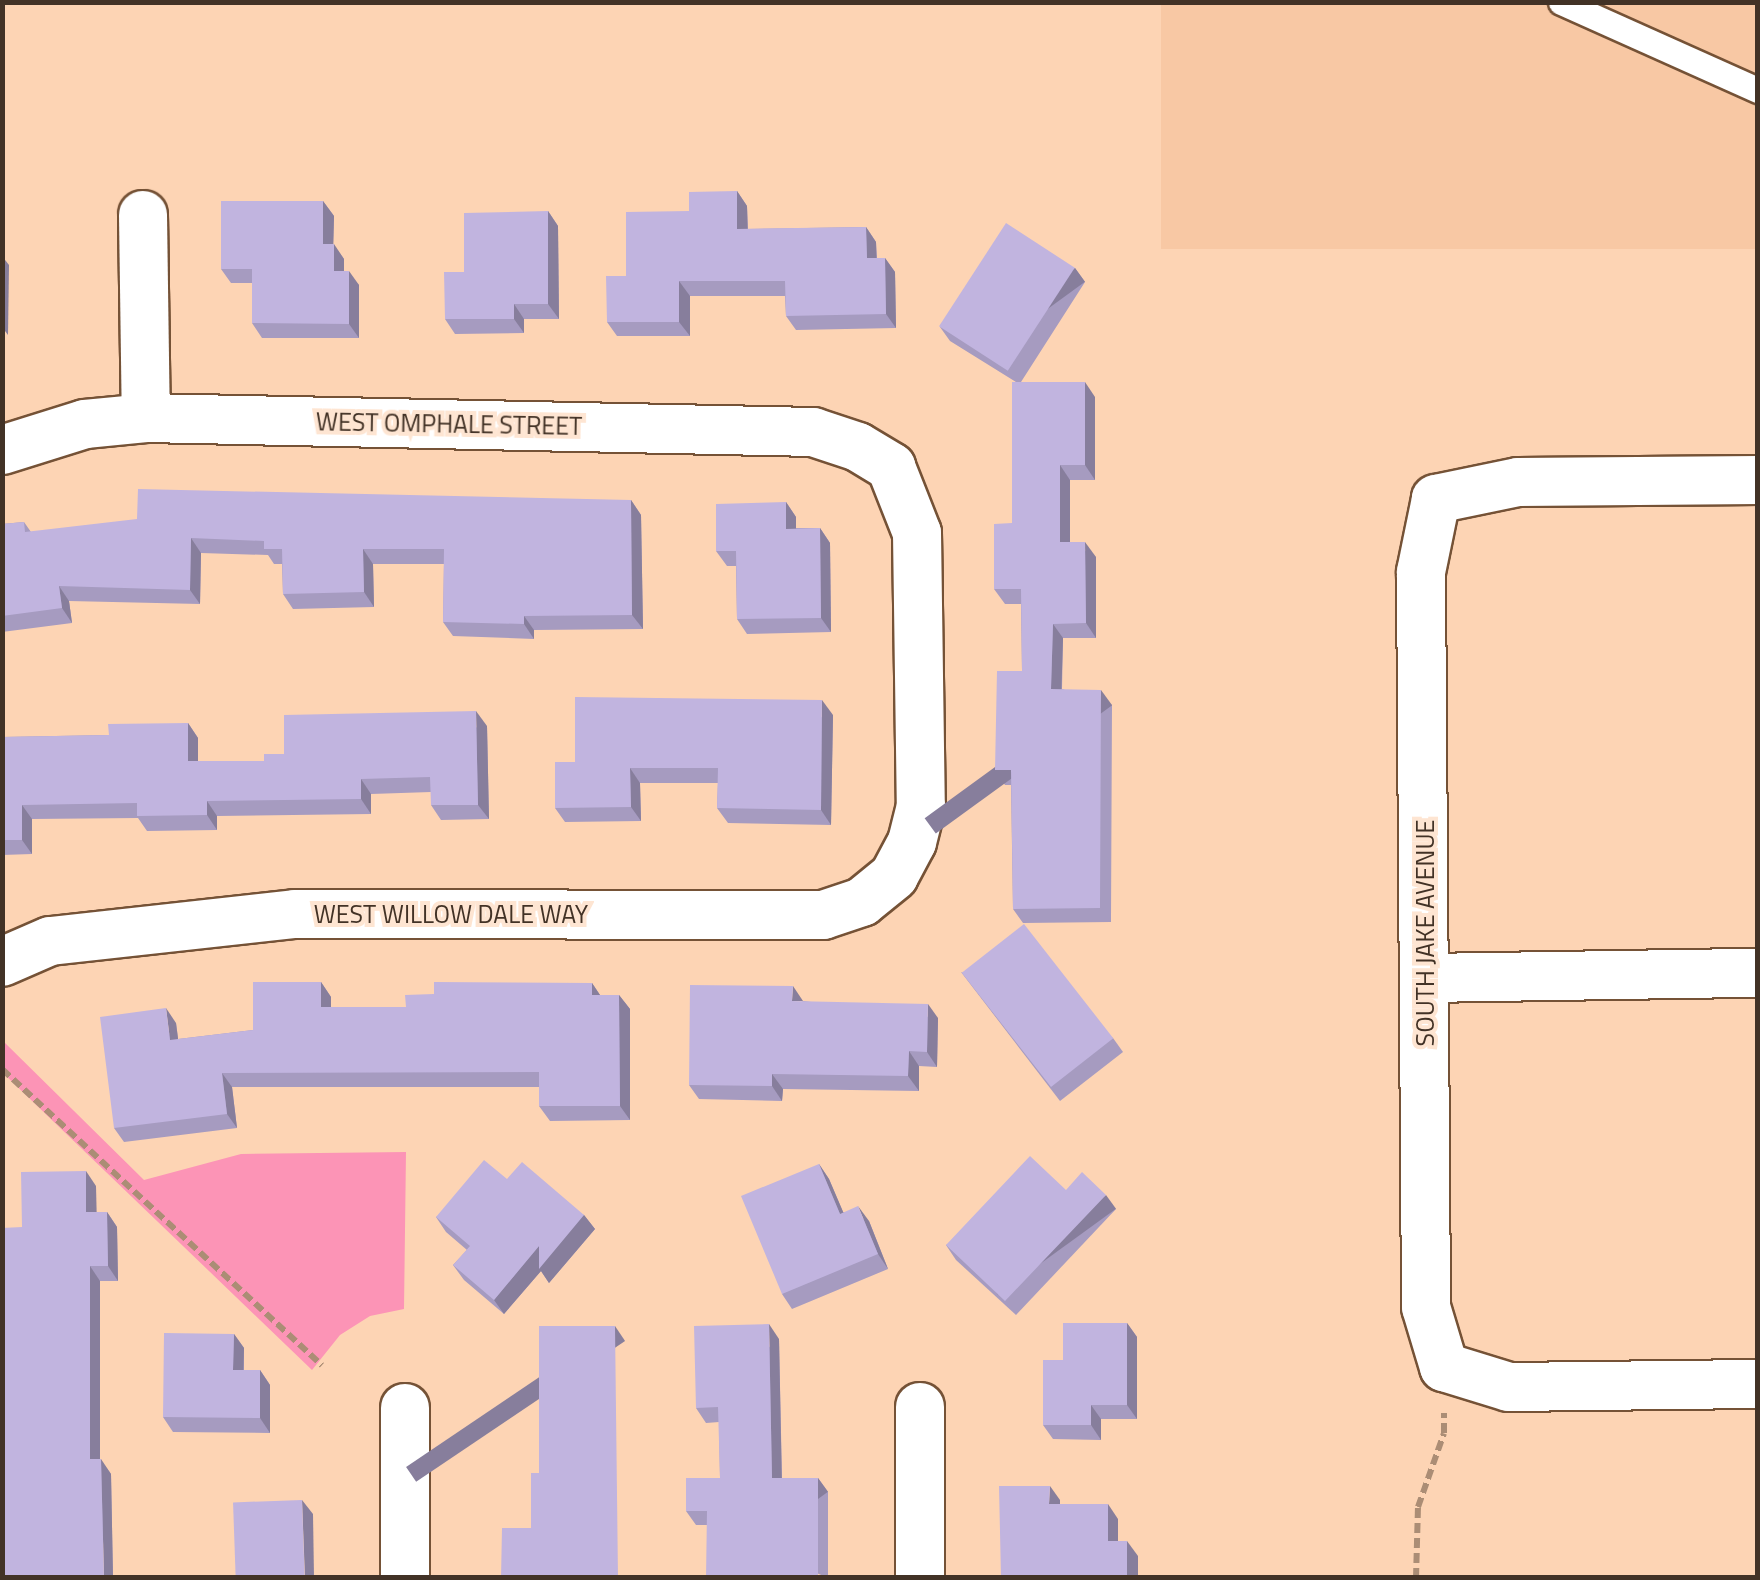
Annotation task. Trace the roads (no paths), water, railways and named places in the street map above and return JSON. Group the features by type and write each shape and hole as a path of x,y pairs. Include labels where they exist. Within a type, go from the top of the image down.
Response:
{"street":[{"path":"143,215 146,418"},
{"name":"WEST OMPHALE STREET","path":"2,450 85,424 146,418 813,432 858,446 891,467 917,533 921,806 912,842 894,876"},
{"name":"SOUTH JAKE AVENUE","path":"1758,480 1518,482 1436,499 1421,572 1426,1307 1444,1367 1510,1387 1758,1384"},
{"name":"WEST WILLOW DALE WAY","path":"2,962 50,941 295,914 823,914 862,902 894,876"},
{"path":"1426,978 1758,973"},
{"path":"920,1407 920,1578"},
{"path":"404,1408 406,1578"}],"lane":[{"path":"1561,2 1758,90"}]}
